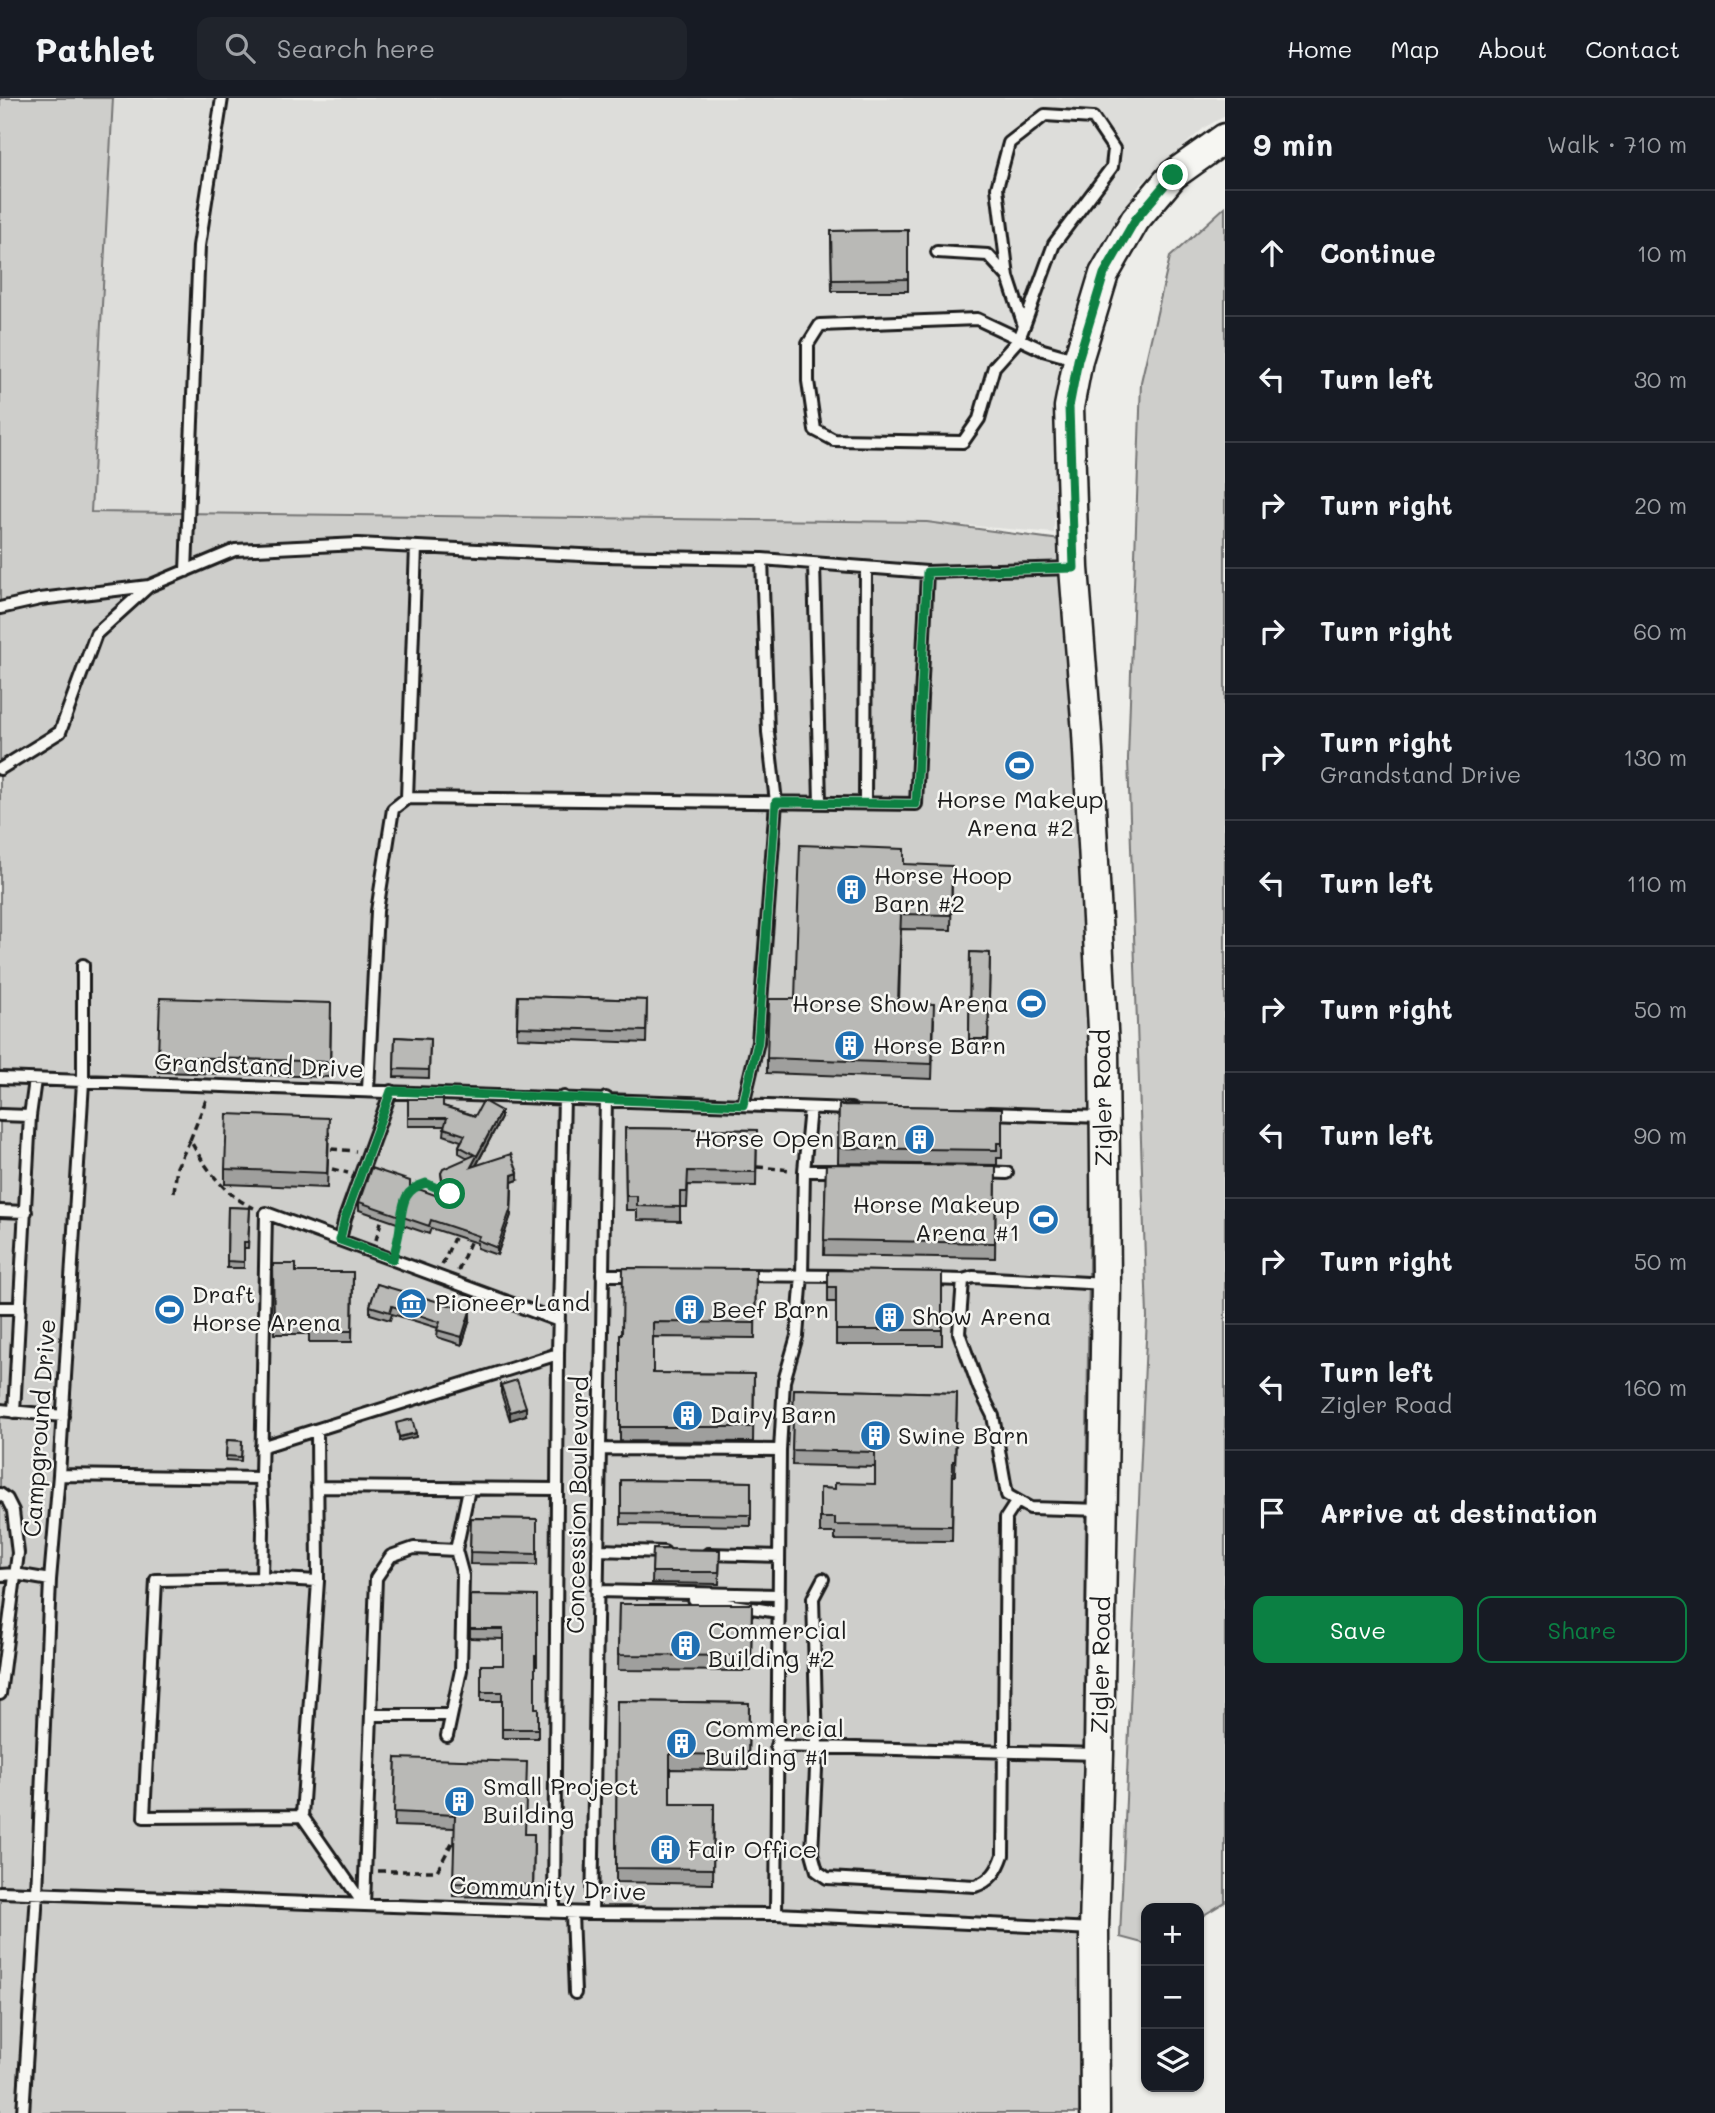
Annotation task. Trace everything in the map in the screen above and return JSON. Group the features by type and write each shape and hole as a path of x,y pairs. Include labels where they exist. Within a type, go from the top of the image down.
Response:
{"street":[{"name":"Zigler Road","path":"1096,2113 1094,1929 1100,1754 1106,1284 1104,1048 1087,733 1074,568 1069,407 1078,360 1104,274 1135,220 1173,175 1225,138"}],"lane":[{"path":"186,570 199,246 222,98"},
{"path":"1024,326 1008,278 997,188 1009,143 1045,115 1093,118 1114,149 1112,167 1054,244 1024,326 1019,339 994,367 979,419 963,442 834,440 816,430 808,381 808,344 820,325 977,319 1019,339 1043,350 1078,360"},
{"path":"937,252 988,256 1008,278"},
{"path":"0,608 149,586 235,550 358,544 601,556 762,559 927,572 1074,568"},
{"path":"407,798 416,547"},
{"path":"743,1105 758,1042 776,802 768,720 762,559"},
{"path":"814,564 820,802"},
{"path":"865,803 866,568"},
{"path":"368,1090 377,911 393,809 407,798 916,804 927,572"},
{"path":"0,769 60,732 96,634 149,586"},
{"name":"Campground Drive","path":"23,2113 37,1893 50,1580 60,1475 83,1082 83,965"},
{"name":"Grandstand Drive","path":"0,1078 864,1109"},
{"path":"14,1412 30,1116 35,1080"},
{"path":"340,1240 345,1218 391,1091"},
{"path":"554,1912 558,1354 564,1097"},
{"name":"Concession Boulevard","path":"592,1913 606,1098"},
{"path":"776,1914 780,1450 784,1381 797,1336 802,1275 804,1171 810,1108"},
{"path":"973,1112 1104,1117"},
{"path":"0,1115 30,1116"},
{"path":"804,1171 859,1171"},
{"path":"967,1172 1007,1173"},
{"path":"0,1211 26,1212"},
{"path":"261,1578 265,1213 559,1321"},
{"path":"602,1275 642,1275"},
{"path":"736,1275 856,1277"},
{"path":"922,1279 973,1278 1106,1284"},
{"path":"963,1280 959,1333 979,1388 993,1416 1007,1495 1030,1508 1103,1510"},
{"path":"0,1308 20,1308"},
{"path":"261,1447 558,1354"},
{"path":"0,1410 63,1416"},
{"path":"317,1430 317,1581 302,1816 364,1905"},
{"path":"600,1449 780,1450"},
{"path":"60,1475 261,1478"},
{"path":"317,1487 557,1489"},
{"path":"447,1736 461,1670 463,1576 456,1550 469,1489"},
{"path":"0,1494 7,1499 13,1511 18,1553 0,1694"},
{"path":"823,1579 813,1598 817,1748 812,1853 817,1871 827,1878 975,1886 991,1877 999,1867 1003,1855 1006,1518 1017,1501"},
{"path":"364,1905 376,1578 391,1556 414,1548 456,1550"},
{"path":"598,1550 681,1553"},
{"path":"695,1553 779,1556"},
{"path":"0,1575 15,1574 50,1580"},
{"path":"302,1816 144,1817 156,1580 261,1578 317,1581"},
{"path":"597,1591 778,1595"},
{"path":"653,1593 778,1612"},
{"path":"371,1714 451,1715"},
{"path":"776,1746 1100,1754"},
{"name":"Community Drive","path":"0,1892 572,1913 776,1914 1094,1929"},
{"path":"572,1913 575,1993"}],"path":[{"path":"174,1192 177,1167 213,1085"},
{"path":"190,1140 204,1165 237,1201 265,1213"},
{"path":"331,1149 369,1152"},
{"path":"757,1167 804,1171"},
{"path":"408,1195 414,1186 426,1183 450,1194"},
{"path":"393,1259 401,1217"},
{"path":"372,1252 382,1218"},
{"path":"454,1283 475,1230"},
{"path":"438,1277 454,1238"},
{"path":"365,1871 437,1871 454,1839 466,1840"}],"shaded area":[{"path":"0,98 113,98 91,512 927,522 1060,540 1076,736 1091,1095 1079,2113 0,2113"},
{"path":"113,98 1225,98 1225,116 1205,127 1139,186 1080,307 1060,388 1054,533 927,522 91,512"},
{"path":"1225,207 1225,1902 1204,1915 1204,1903 1141,1903 1141,1943 1120,1937 1147,1317 1128,759 1141,382 1170,257"}],"building":[{"path":"908,230 908,279 832,280 831,231"},
{"path":"800,845 904,849 904,864 952,866 951,915 901,914 898,1003 934,1004 932,1064 767,1058 769,999 795,999"},
{"path":"970,952 990,953 988,1039 969,1039"},
{"path":"518,996 647,1000 646,1031 517,1027"},
{"path":"160,998 331,1003 330,1062 158,1056"},
{"path":"395,1037 430,1039 429,1070 394,1069"},
{"path":"408,1099 443,1099 443,1106 475,1116 483,1101 501,1111 471,1167 511,1154 518,1173 512,1175 511,1208 497,1248 477,1240 479,1236 431,1220 429,1226 359,1202 371,1168 410,1181 410,1186 446,1199 441,1173 443,1169 475,1155 459,1146 465,1135 444,1128 447,1118 408,1118"},
{"name":"Horse Open Barn","path":"839,1105 1002,1108 1002,1143 997,1143 997,1150 838,1148"},
{"path":"227,1114 329,1118 327,1173 225,1169"},
{"path":"625,1128 757,1130 756,1172 688,1171 687,1192 680,1192 680,1207 637,1206 637,1196 626,1196"},
{"path":"826,1164 996,1166 995,1243 824,1240"},
{"path":"228,1207 250,1208 248,1242 244,1242 244,1262 227,1261"},
{"path":"273,1264 296,1264 296,1272 353,1272 352,1331 309,1331 309,1324 274,1324"},
{"path":"623,1268 756,1269 755,1323 653,1322 653,1373 754,1374 753,1427 620,1427"},
{"name":"Show Arena","path":"828,1270 942,1272 942,1330 836,1330 836,1287 828,1287"},
{"path":"377,1284 470,1311 462,1337 437,1330 440,1322 392,1306 390,1312 370,1306"},
{"path":"517,1380 526,1407 510,1412 501,1385"},
{"path":"794,1389 957,1393 952,1526 835,1525 835,1518 820,1518 820,1488 835,1489 835,1483 875,1484 875,1452 792,1450"},
{"path":"412,1419 416,1433 399,1437 396,1423"},
{"path":"227,1440 242,1441 241,1457 226,1456"},
{"path":"621,1480 751,1482 751,1515 621,1513"},
{"path":"471,1518 537,1519 537,1554 470,1552"},
{"path":"653,1549 720,1550 719,1572 652,1572"},
{"path":"470,1595 537,1596 535,1708 538,1708 538,1729 502,1729 502,1692 481,1692 481,1665 503,1665 503,1629 470,1629"},
{"name":"Commercial Building #2","path":"619,1604 752,1604 751,1656 618,1655"},
{"path":"617,1701 749,1703 748,1755 670,1754 670,1804 714,1804 713,1869 616,1868"},
{"path":"396,1758 527,1762 525,1834 534,1834 533,1885 453,1883 455,1815 394,1812"}],"place":[{"name":"Horse Makeup Arena #2","path":"1020,766"},
{"name":"Horse Hoop Barn #2","path":"851,890"},
{"name":"Horse Show Arena","path":"1032,1004"},
{"name":"Horse Barn","path":"850,1046"},
{"name":"Horse Open Barn","path":"920,1139"},
{"name":"Horse Makeup Arena #1","path":"1043,1219"},
{"name":"Pioneer Land","path":"412,1303"},
{"name":"Draft Horse Arena","path":"169,1309"},
{"name":"Beef Barn","path":"689,1310"},
{"name":"Show Arena","path":"889,1317"},
{"name":"Dairy Barn","path":"687,1415"},
{"name":"Swine Barn","path":"875,1436"},
{"name":"Commercial Building #2","path":"685,1645"},
{"name":"Commercial Building #1","path":"682,1743"},
{"name":"Small Project Building","path":"460,1801"},
{"name":"Fair Office","path":"665,1850"}],"route":[{"path":"450,1194 426,1183 414,1186 402,1204 393,1259 340,1240 345,1218 391,1091 743,1105 758,1042 776,802 916,804 927,572 1074,568 1069,407 1078,360 1104,274 1135,220 1173,175"}]}
